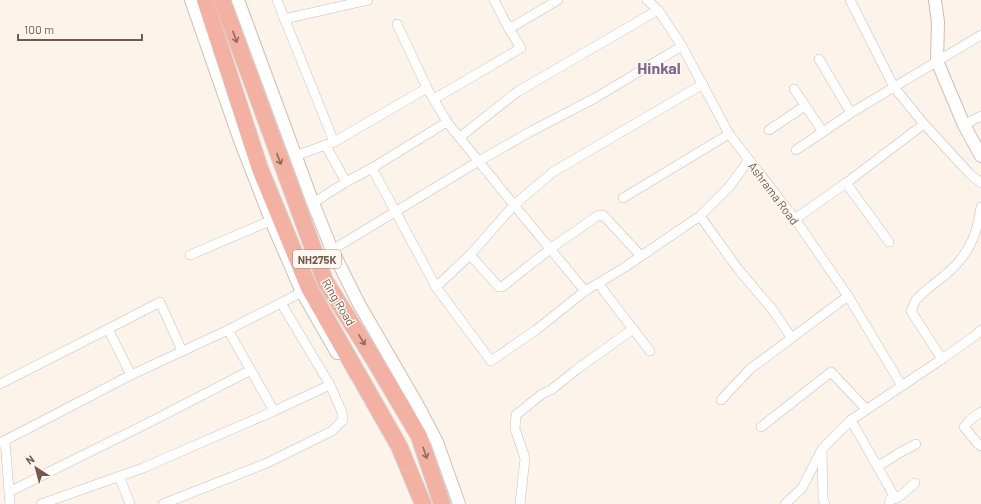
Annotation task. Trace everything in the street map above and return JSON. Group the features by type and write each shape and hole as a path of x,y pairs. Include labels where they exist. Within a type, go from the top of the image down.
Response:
{"highway":[{"name":"Ring Road","path":"205,0 260,169 306,290 400,446 423,504"},
{"name":"Ring Road","path":"222,0 325,281 419,436 442,504"}],"street":[{"path":"191,0 241,143 272,220 306,290 368,407 393,448 416,504"},
{"path":"238,0 295,156 332,250 359,304 417,404 437,442 459,504"},
{"path":"277,0 330,144 346,182"},
{"path":"284,20 368,0"},
{"path":"434,99 521,48 508,29 494,0"},
{"path":"508,29 558,0"},
{"name":"Ashrama Road","path":"647,0 658,10 682,46 729,134 795,219 848,296 902,386"},
{"path":"850,0 894,87 924,124 969,173 981,183"},
{"path":"935,0 938,22 937,61 964,125 981,156"},
{"path":"460,137 518,92 658,10"},
{"path":"397,24 427,88 448,122 514,205 586,291"},
{"path":"202,33 224,57"},
{"path":"796,150 851,113 981,35"},
{"path":"332,250 479,161 528,133 595,98 682,46"},
{"path":"819,59 851,113"},
{"path":"436,287 470,255 514,205 553,172 703,84"},
{"path":"295,156 330,144 427,88"},
{"path":"794,90 823,132"},
{"path":"769,130 805,106"},
{"path":"964,125 981,116"},
{"path":"313,203 448,122"},
{"path":"795,219 846,183 924,124"},
{"path":"623,198 729,134"},
{"path":"372,168 436,287 491,361 536,330 586,291 700,216 729,187 749,160"},
{"path":"846,183 889,242"},
{"path":"942,359 911,311 915,301 945,275 969,249 978,224 981,206"},
{"path":"470,255 502,287 550,249 597,216 603,215 641,256"},
{"path":"700,216 738,269 772,309 791,337"},
{"path":"190,255 272,220"},
{"path":"599,283 650,351"},
{"path":"10,504 3,442 131,375 228,330 306,290"},
{"path":"721,400 750,369 848,296"},
{"path":"0,384 160,302 182,351"},
{"path":"163,504 267,463 332,431 343,420 342,412 330,386 281,303"},
{"path":"108,329 131,375"},
{"path":"520,504 525,458 515,429 516,415 542,394 551,390 633,329"},
{"path":"228,330 274,411"},
{"path":"785,504 802,488 822,449 851,420 942,359 981,330"},
{"path":"9,492 251,370"},
{"path":"761,427 831,372 866,409"},
{"path":"41,504 143,468 330,386"},
{"path":"981,412 971,419 964,427 981,446"},
{"path":"851,420 893,494 890,502"},
{"path":"876,464 882,464 916,444"},
{"path":"822,449 823,498 825,504"},
{"path":"119,476 130,504"},
{"path":"890,502 899,497 915,483"}],"district":[{"name":"Hinkal","path":"659,67"}]}
